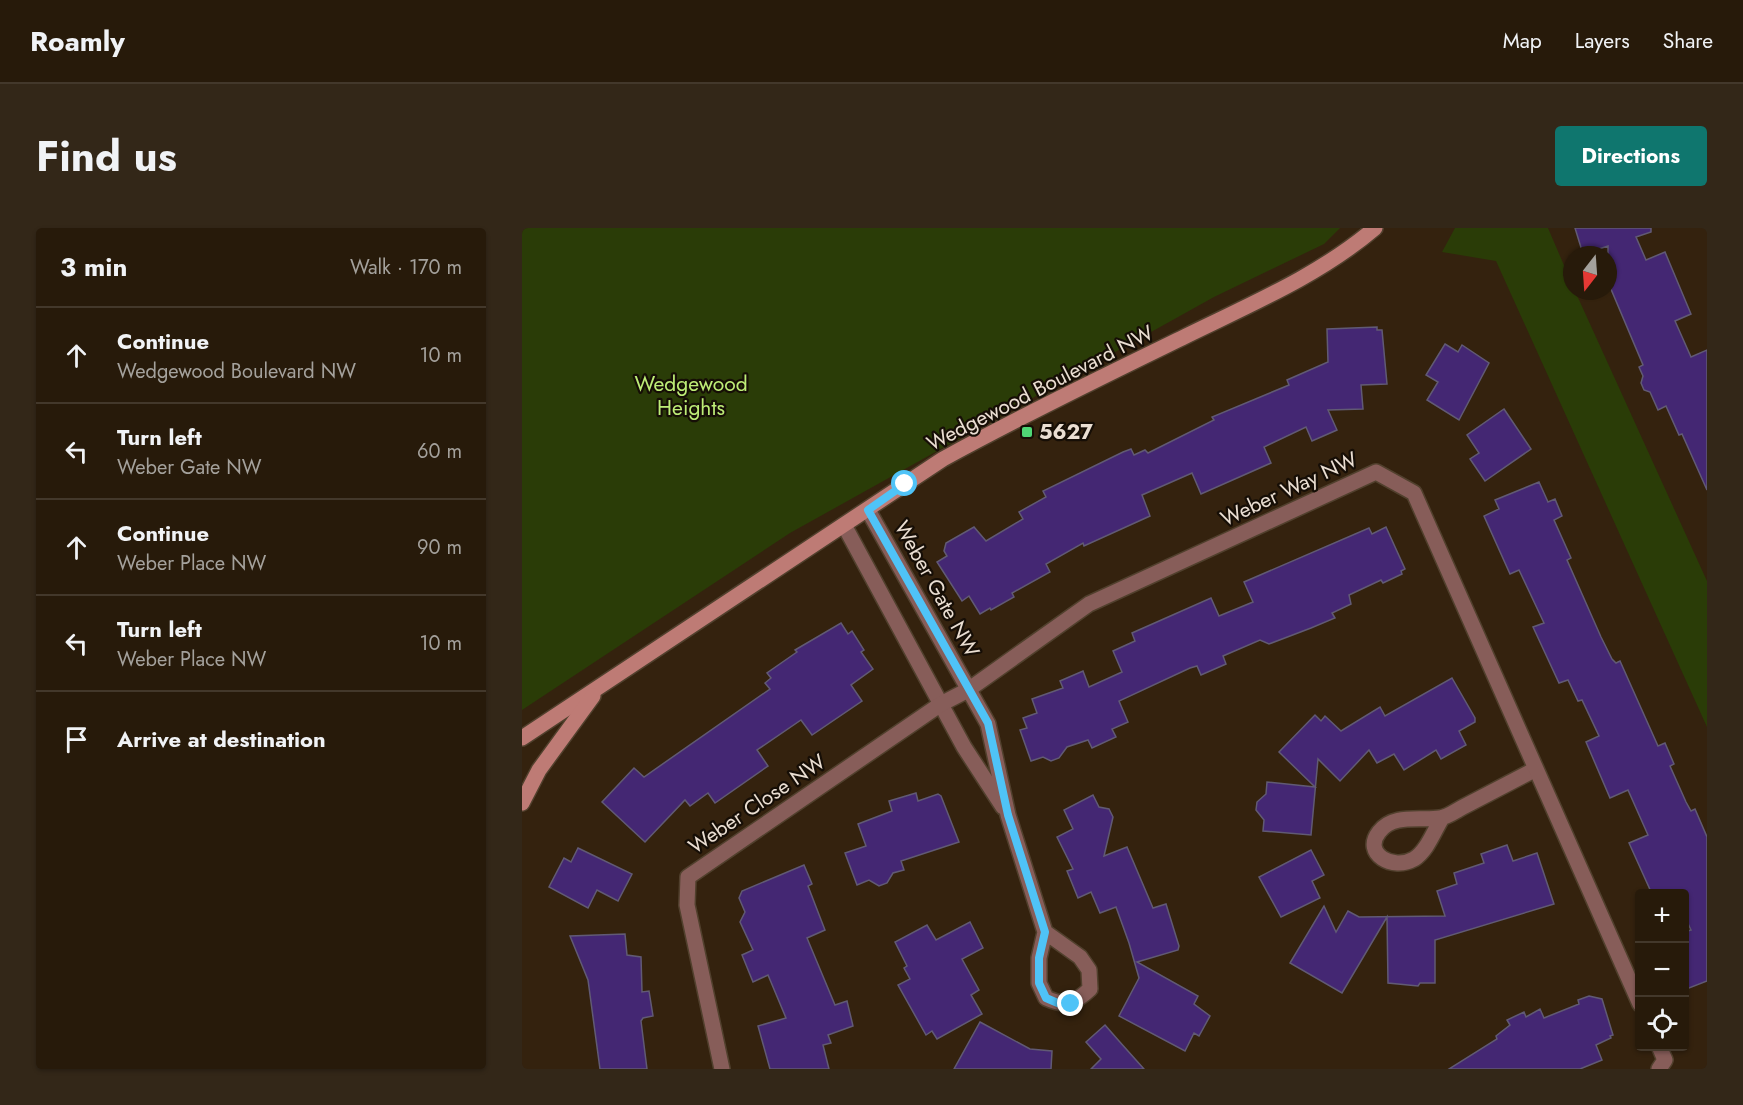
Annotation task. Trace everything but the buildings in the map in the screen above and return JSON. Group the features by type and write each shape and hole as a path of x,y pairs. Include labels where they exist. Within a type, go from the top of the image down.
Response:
{"street":[{"name":"Wedgewood Boulevard NW","path":"522,738 943,459 1013,420 1271,295 1353,247 1375,228"},
{"name":"Weber Way NW","path":"947,701 968,690 1089,604 1376,472 1414,494 1534,770 1637,997"},
{"name":"Weber Gate NW","path":"868,510 988,723 1008,815"},
{"path":"844,525 947,701 964,747 1008,815 1045,932 1039,958 1039,983 1046,998 1060,1004 1071,1004 1090,989 1089,970 1080,957 1045,932"},
{"path":"522,803 539,770 599,688"},
{"name":"Weber Close NW","path":"722,1069 687,905 688,877 947,701"},
{"path":"1442,818 1534,770"},
{"path":"1659,1069 1665,1060 1661,1051"}],"green space":[{"name":"Wedgewood Heights","path":"522,228 1340,228 1324,244 1214,297 790,533 522,710"},
{"path":"1455,228 1548,228 1563,263 1563,300 1579,300 1707,581 1707,727 1496,261 1442,252"}],"place":[{"name":"5627","path":"1027,432"}],"route":[{"path":"905,484 868,510 988,723 1008,815 1045,932 1039,958 1039,983 1046,998 1060,1004 1071,1004"}]}
